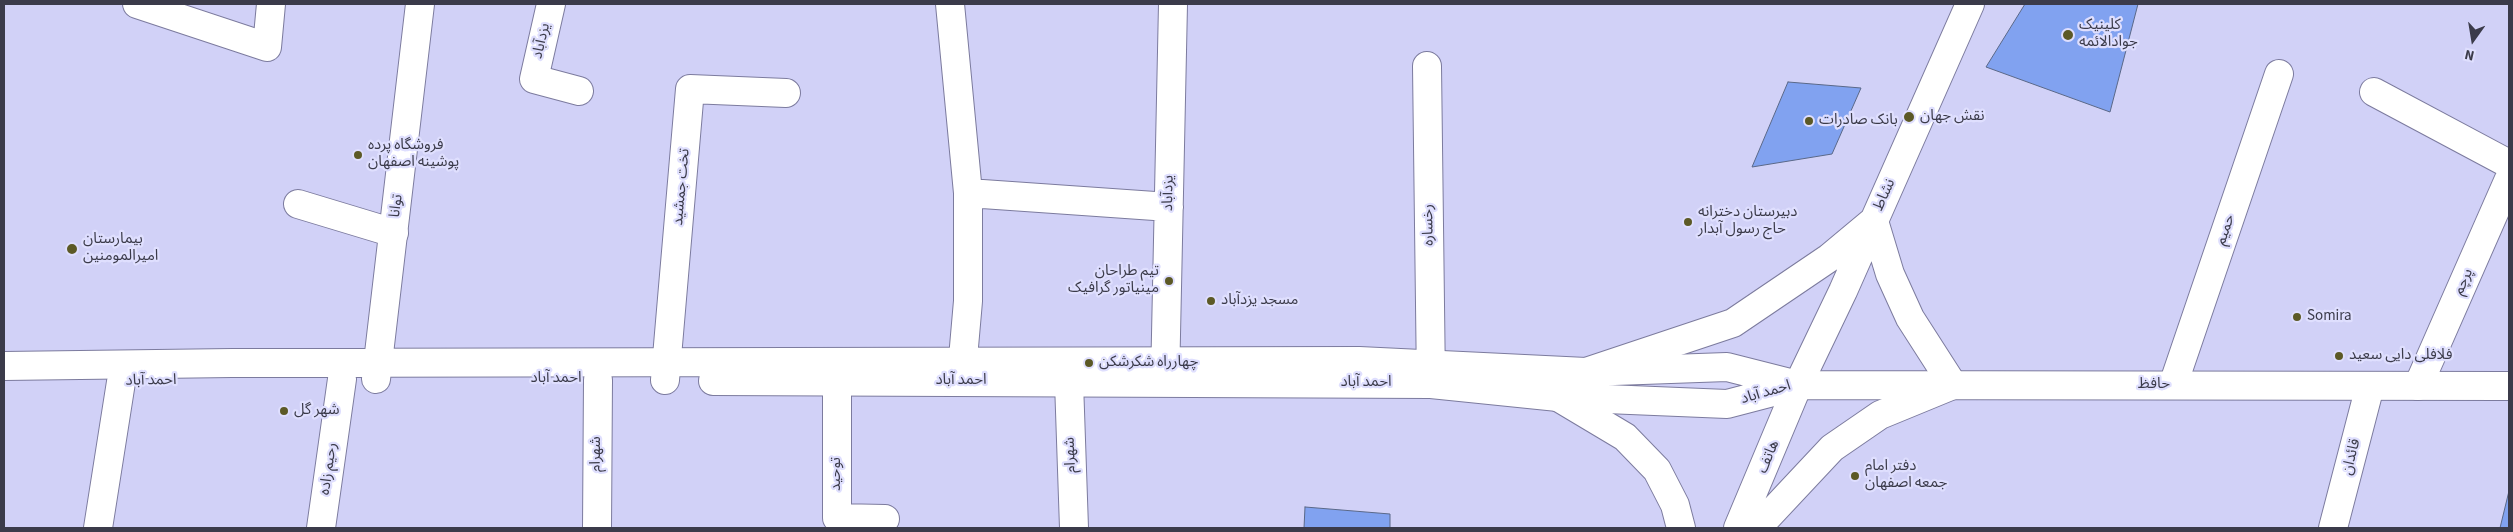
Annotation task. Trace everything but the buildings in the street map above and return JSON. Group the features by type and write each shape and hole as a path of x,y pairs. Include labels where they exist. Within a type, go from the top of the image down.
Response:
{"main road":[{"path":"137,4 267,47 271,4"},
{"name":"توانا","path":"376,371 420,4"},
{"name":"یزدآباد","path":"551,4 534,78 579,91"},
{"path":"950,4 968,193 968,300 962,371"},
{"name":"یزدآباد","path":"1166,372 1173,4"},
{"name":"نشاط","path":"1798,385 1874,221 1970,4"},
{"name":"رخساره","path":"1427,66 1431,374"},
{"name":"حمیم","path":"2173,385 2279,74"},
{"name":"تخت جمشید","path":"666,371 690,89 786,93"},
{"path":"2374,92 2509,164"},
{"name":"پرچم","path":"2418,386 2509,179"},
{"path":"968,193 1168,207"},
{"path":"298,204 394,233"},
{"path":"1586,372 1733,323 1828,258 1874,221 1890,274 1910,318 1954,385 1880,415 1832,448 1757,528"},
{"name":"احمد آباد","path":"4,366 376,371 962,371 1431,374 1586,372 1727,367 1798,385"},
{"name":"احمد آباد","path":"4,383 342,379 376,371 598,380 666,371 837,381 962,371 1069,382 1166,372"},
{"name":"احمد آباد","path":"1431,374 1558,397 1727,404 1798,385"},
{"name":"رحیم زاده","path":"321,528 342,379"},
{"name":"شهرام","path":"597,528 598,380"},
{"name":"توحید","path":"837,381 837,518 886,519"},
{"path":"98,528 121,382"},
{"name":"شهرام","path":"1069,382 1074,528"},
{"name":"حافظ","path":"1798,385 2509,386"},
{"name":"هاتف","path":"1738,528 1798,385"},
{"name":"قائدان","path":"2333,528 2370,386"},
{"path":"1558,397 1624,437 1657,470 1674,505 1681,528"}],"place":[{"name":"کلینیک جوادالائمه","path":"2068,35"},
{"name":"نقش جهان","path":"1909,117"},
{"name":"بانک صادرات","path":"1809,121"},
{"name":"فروشگاه پرده پوشینه اصفهان","path":"358,155"},
{"name":"دبیرستان دخترانه حاج رسول آبدار","path":"1688,222"},
{"name":"بیمارستان امیرالمومنین","path":"72,249"},
{"name":"تیم طراحان مینیاتور گرافیک","path":"1169,281"},
{"name":"مسجد یزدآباد","path":"1211,301"},
{"name":"Somira","path":"2297,317"},
{"name":"فلافلی دایی سعید","path":"2339,356"},
{"name":"چهارراه شکرشکن","path":"1089,363"},
{"name":"شهر گل","path":"284,411"},
{"name":"دفتر امام جمعه اصفهان","path":"1855,476"}]}
